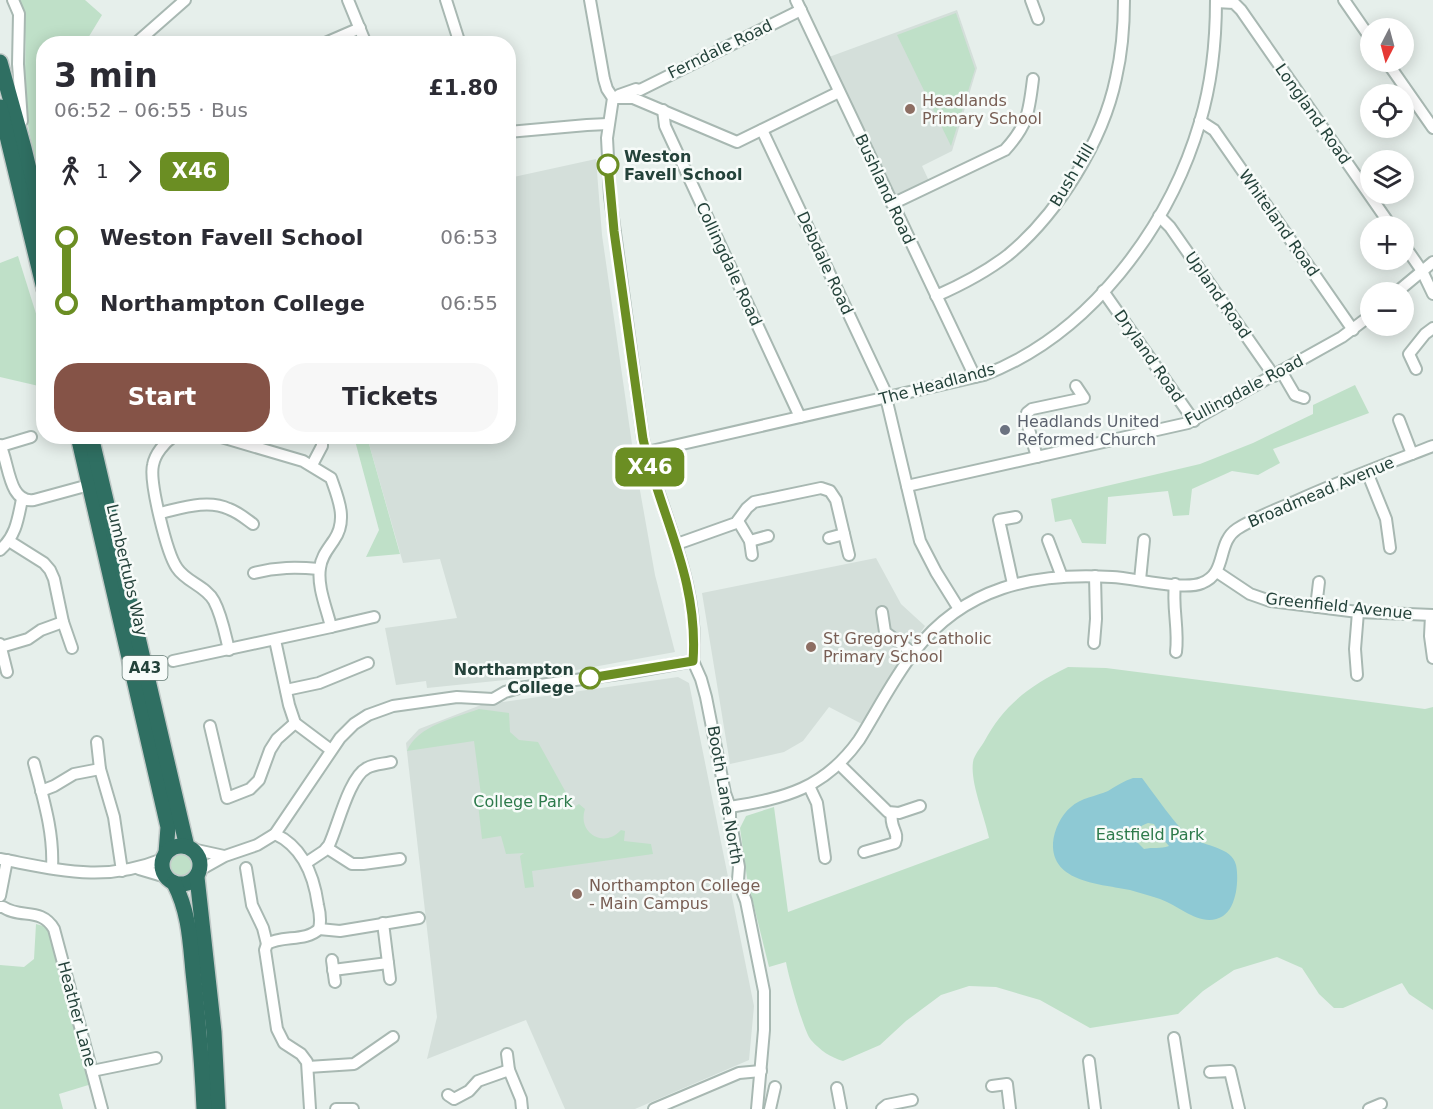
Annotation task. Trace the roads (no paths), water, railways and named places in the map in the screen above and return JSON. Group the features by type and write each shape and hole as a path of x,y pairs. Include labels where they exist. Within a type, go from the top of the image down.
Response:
{"highway":[{"path":"0,62 36,198"},
{"path":"0,107 36,256"},
{"name":"Lumbertubs Way","path":"80,444 85,466 96,487 94,508 168,827 165,856"},
{"name":"Lumbertubs Way","path":"92,444 96,487 190,848"},
{"path":"165,856 176,847 190,848"},
{"name":"A43","path":"190,848 200,858 198,874 214,1032 218,1109"},
{"name":"A43","path":"165,856 163,872 183,901 188,927 200,1032 204,1109"},
{"path":"170,880 186,884 198,874"}],"street":[{"path":"13,0 19,14 19,90 24,148"},
{"path":"144,36 185,0"},
{"path":"348,0 363,36"},
{"path":"446,0 457,36"},
{"path":"198,874 225,856 249,849 275,834 346,731 368,715 384,708 458,697 493,699 519,688 693,661 694,637 689,593 677,544 648,462 643,439 614,231 608,156 608,124 613,98 604,79 590,0"},
{"path":"1031,0 1038,19"},
{"name":"Bush Hill","path":"936,296 976,276 1008,254 1054,207 1076,173 1100,127 1116,79 1124,28 1124,0"},
{"path":"1344,0 1360,23"},
{"name":"Longland Road","path":"1216,1 1234,2 1384,216"},
{"name":"The Headlands","path":"647,452 975,377 999,369 1050,339 1103,291 1133,255 1159,216 1185,165 1200,121 1212,66 1216,1"},
{"name":"Bushland Road","path":"798,5 975,377"},
{"name":"Ferndale Road","path":"638,94 798,5"},
{"path":"342,36 360,28"},
{"path":"1394,72 1433,128"},
{"path":"892,204 989,160 1005,150 1018,136 1027,120 1036,84"},
{"path":"613,98 638,94 663,110 737,142 839,92"},
{"name":"Collingdale Road","path":"663,110 665,126 800,417"},
{"name":"Whiteland Road","path":"1200,121 1214,130 1353,330"},
{"path":"516,131 608,124"},
{"name":"Debdale Road","path":"762,130 887,398 917,530 924,551 959,609"},
{"name":"Upland Road","path":"1159,216 1170,226 1277,374 1295,395 1304,398"},
{"path":"1414,259 1433,294"},
{"path":"1409,282 1433,262"},
{"name":"Dryland Road","path":"1103,291 1194,421"},
{"name":"Fullingdale Road","path":"907,486 1194,421 1360,324"},
{"path":"1416,369 1409,354 1425,334 1433,328"},
{"path":"1037,457 1026,419 1027,413 1032,409 1084,398 1076,386"},
{"path":"1399,420 1412,454"},
{"path":"31,437 1,445 4,470 22,499 28,501 96,487"},
{"path":"164,444 160,448 153,465 152,481 171,560 178,570 213,599 229,650"},
{"path":"255,444 312,465 331,478 339,501 342,521 338,534 322,557 319,577 331,627"},
{"path":"312,465 322,444"},
{"name":"Broadmead Avenue","path":"1217,572 1229,536 1242,526 1367,471 1433,447"},
{"path":"69,491 80,482 85,466"},
{"path":"1367,471 1386,519 1390,549"},
{"path":"677,544 738,521 754,502 821,488 834,495 849,555"},
{"path":"69,491 83,496 94,508"},
{"path":"0,550 9,541 16,527 22,499"},
{"path":"160,513 201,504 214,504 229,508 253,524"},
{"path":"1013,584 999,520 1016,517"},
{"path":"738,521 750,541 752,555"},
{"path":"829,538 844,534"},
{"path":"750,541 768,536"},
{"path":"1048,540 1062,577"},
{"path":"1140,580 1144,540"},
{"path":"9,541 44,563 50,570 72,648"},
{"path":"254,573 274,568 320,569"},
{"path":"730,807 781,797 809,786 839,764 859,740 913,653 938,625 959,609 990,592 1013,584 1062,577 1095,576 1196,585 1208,581 1217,572"},
{"name":"Greenfield Avenue","path":"1217,572 1240,589 1256,597 1316,608 1432,615"},
{"path":"1094,643 1095,576"},
{"path":"1316,608 1319,582"},
{"path":"1175,584 1176,652"},
{"path":"882,612 881,635 913,653"},
{"path":"1357,675 1355,649 1358,612"},
{"path":"1432,615 1430,636 1433,658"},
{"path":"173,661 374,617"},
{"path":"7,672 0,646 28,639 41,630 63,622"},
{"path":"275,640 295,723 331,750"},
{"name":"Booth Lane North","path":"693,661 702,679 725,793 730,807 739,867 738,880 746,901 764,991 764,1030 757,1109"},
{"path":"286,690 319,683 368,663"},
{"path":"210,726 227,798 250,789 259,780 273,744 285,730 295,723"},
{"path":"98,742 100,769 114,817 122,871"},
{"path":"306,863 327,848 358,776 369,767 391,762"},
{"path":"34,763 53,846 52,868"},
{"path":"839,764 884,809 892,813 899,813 920,806"},
{"path":"41,791 74,774 100,769"},
{"path":"809,786 817,803 825,858"},
{"path":"864,852 895,843 896,835 890,823 892,813"},
{"path":"267,944 273,940 313,934 319,929 320,918 316,889 306,863 291,846 275,834"},
{"path":"190,848 225,856"},
{"path":"327,848 352,864 400,859"},
{"path":"1,903 4,859 97,873 139,869 165,856"},
{"path":"246,868 252,905 263,928 267,944 265,950 268,981 278,1035 284,1043 304,1058 308,1067 310,1109"},
{"path":"139,869 170,880"},
{"name":"Heather Lane","path":"1,903 9,911 43,916 48,920 58,942 102,1109"},
{"path":"319,929 340,931 419,918"},
{"path":"383,923 390,979"},
{"path":"335,982 333,965 388,963"},
{"path":"308,1067 354,1064 393,1037"},
{"path":"1174,1038 1185,1109"},
{"path":"507,1054 509,1070 521,1099 522,1109"},
{"path":"92,1071 156,1058"},
{"path":"1089,1061 1095,1109"},
{"path":"448,1095 454,1099 469,1091 478,1081 509,1070"},
{"path":"654,1109 739,1073 761,1071"},
{"path":"1210,1072 1230,1071 1239,1109"},
{"path":"993,1086 1007,1084 1010,1109"},
{"path":"770,1109 775,1088"},
{"path":"837,1088 841,1109"},
{"path":"882,1109 887,1105 912,1100"},
{"path":"1369,1109 1381,1104"},
{"path":"336,1109 353,1109"}],"water":[{"path":"1133,778 1142,778 1186,834 1229,854 1233,859 1237,871 1236,892 1228,912 1223,916 1207,920 1199,918 1160,899 1080,879 1069,874 1060,866 1055,856 1053,843 1056,828 1064,814 1079,801 1108,791","holes":["1145,824 1154,824 1169,846 1144,849 1135,840 1137,831"]}],"place":[{"name":"Headlands Primary School","path":"910,109"},
{"name":"Weston Favell School","path":"608,165"},
{"name":"Headlands United Reformed Church","path":"1005,430"},
{"name":"St Gregory's Catholic Primary School","path":"811,647"},
{"name":"Northampton College","path":"590,678"},
{"name":"Northampton College - Main Campus","path":"577,894"}],"park label":[{"name":"College Park","path":"523,801"},
{"name":"Eastfield Park","path":"1150,834"}]}
